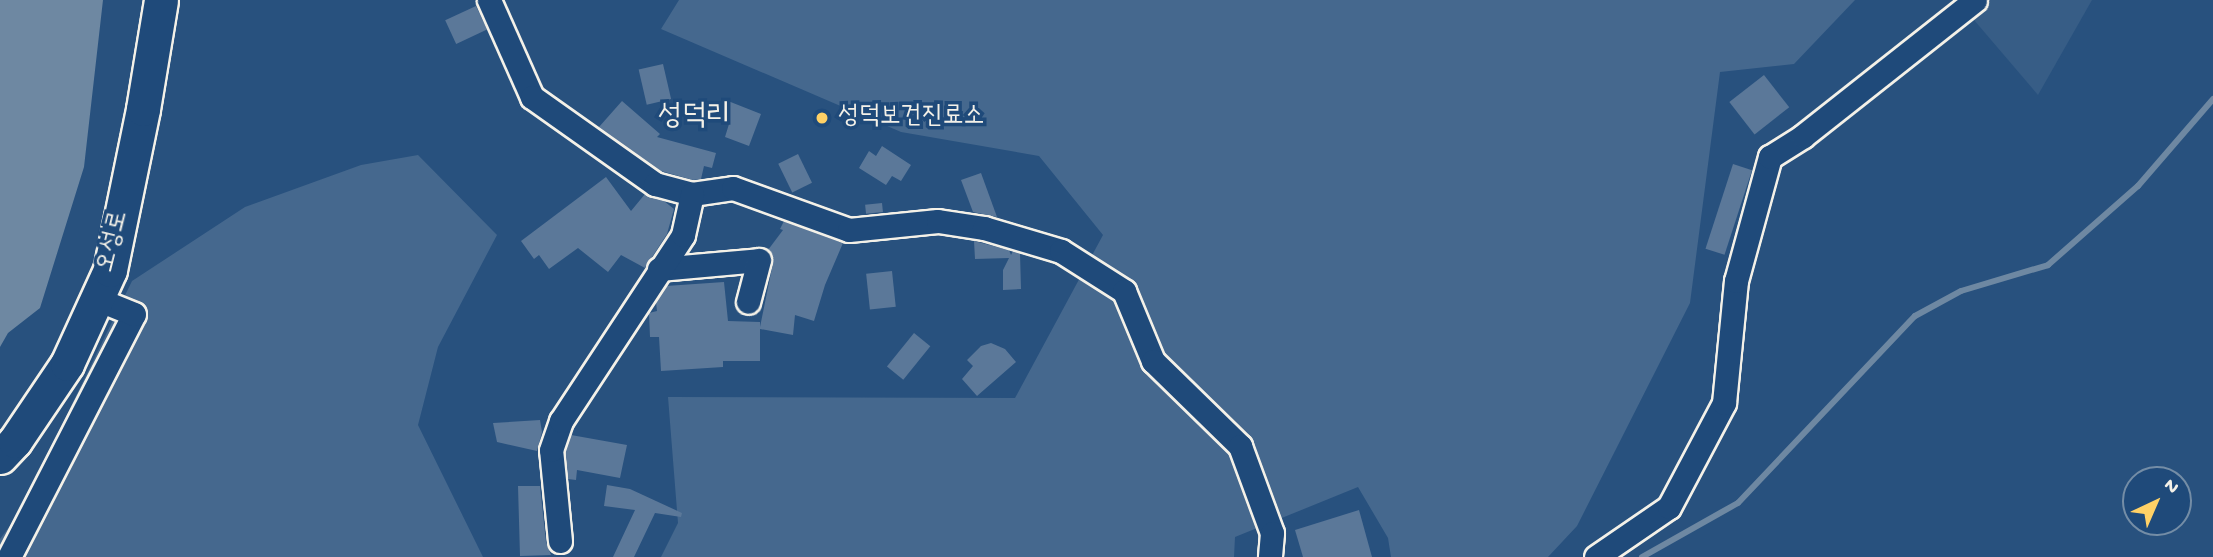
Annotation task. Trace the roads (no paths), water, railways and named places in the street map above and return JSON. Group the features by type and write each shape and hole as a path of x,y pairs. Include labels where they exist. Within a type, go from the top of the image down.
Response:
{"main road":[{"name":"오성로","path":"0,457 15,441 67,364 110,270 144,109 161,0"}],"street":[{"path":"489,0 532,97 655,184 692,194 733,188 849,230 938,221 984,228 1061,251 1124,291 1153,361 1240,446 1272,533 1269,557"},
{"path":"1596,557 1669,507 1724,403 1736,281 1770,157 1803,136 1975,0"},
{"path":"560,541 551,450 561,421 683,235 692,194"},
{"path":"659,269 759,260 748,303"},
{"path":"9,557 134,314 97,299"}],"waterway":[{"path":"1642,557 1738,503 1915,316 1961,291 2048,265 2138,186 2213,99"}],"place":[{"name":"성덕보건진료소","path":"822,118"}],"district":[{"name":"성덕리","path":"694,118"}]}
